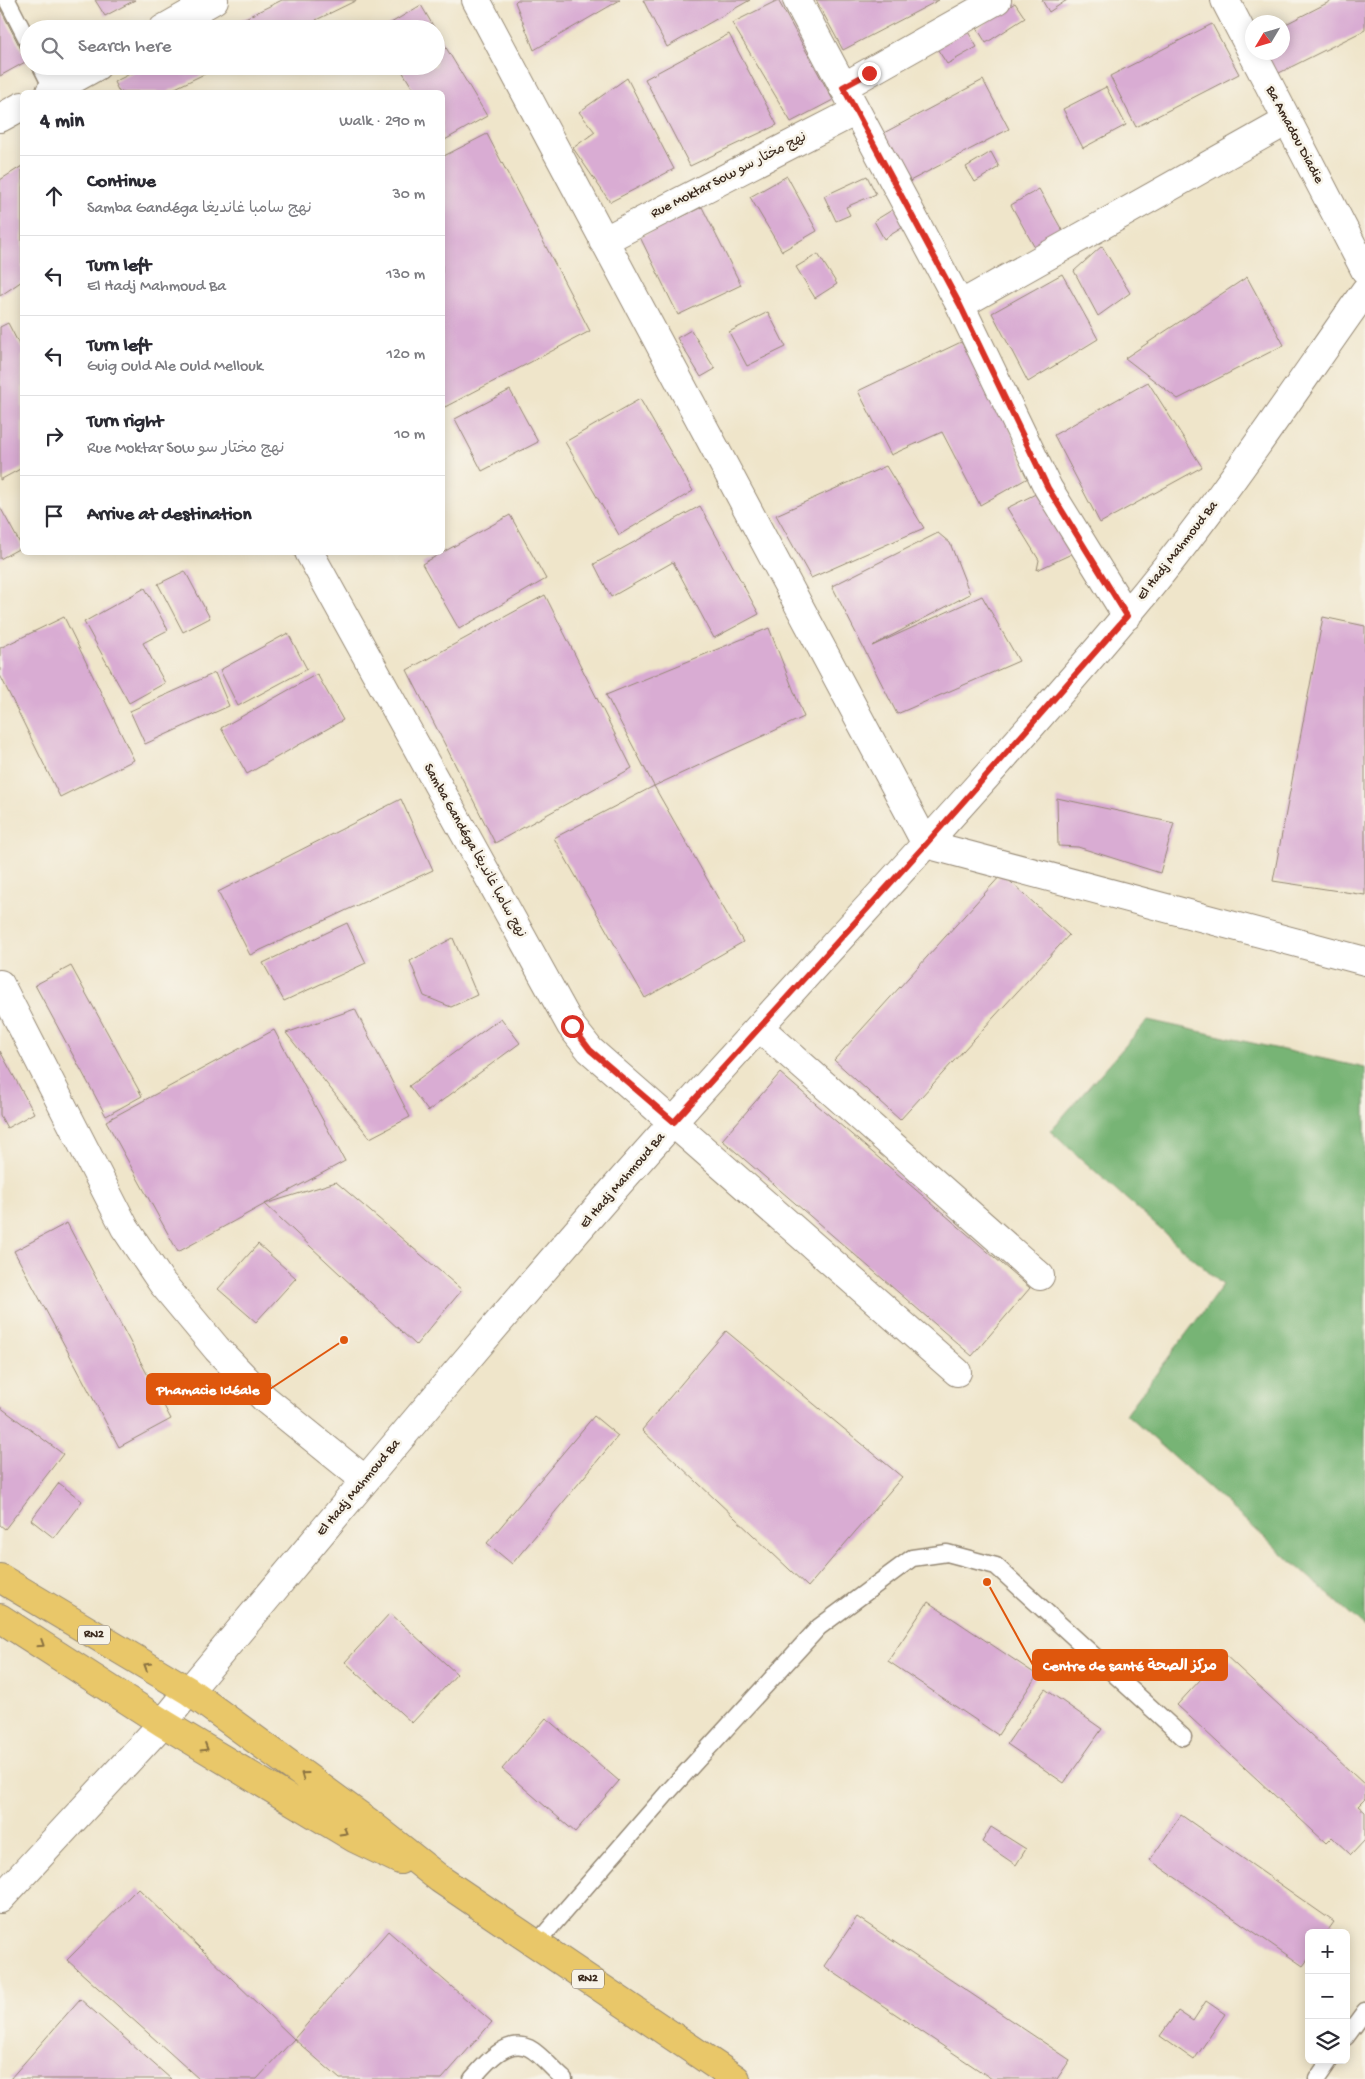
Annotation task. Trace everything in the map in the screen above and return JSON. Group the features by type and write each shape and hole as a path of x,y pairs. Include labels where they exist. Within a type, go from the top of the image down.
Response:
{"highway":[{"name":"RN2","path":"0,1578 189,1692 367,1821 440,1879 736,2079"},
{"name":"RN2","path":"0,1618 163,1723 354,1838 440,1879"}],"street":[{"path":"179,20 214,0"},
{"path":"476,0 926,844 1365,960"},
{"path":"797,0 960,305 1048,488 1127,616"},
{"path":"843,87 997,0"},
{"name":"Ba Amadou Diadie","path":"1225,0 1365,270"},
{"path":"56,90 81,75"},
{"path":"0,118 20,107"},
{"name":"Rue Moktar Sow نهج مختار سو","path":"603,241 856,111"},
{"path":"960,305 1287,121"},
{"name":"El Hadj Mahmoud Ba","path":"0,1900 163,1723 365,1480 674,1122 926,844 1127,616 1202,522 1365,291"},
{"name":"Samba Gandéga نهج سامبا غانديغا","path":"311,555 572,1026 590,1050 957,1372"},
{"path":"0,984 125,1228 162,1283 217,1349 265,1399 365,1480"},
{"path":"760,1028 1040,1276"}],"lane":[{"path":"7,0 20,25"},
{"path":"45,75 52,90"},
{"path":"536,1944 668,1792 819,1627 912,1558 947,1553 996,1566 1183,1737"},
{"path":"1350,2032 1365,2011"},
{"path":"472,2079 494,2054 515,2046 528,2048 564,2079"},
{"path":"1316,2079 1327,2064"}],"green space":[{"path":"1148,1020 1365,1068 1365,1627 1126,1414 1223,1285 1050,1131"}],"building":[{"path":"95,0 135,0 105,16"},
{"path":"282,0 357,0 316,20 241,20"},
{"path":"517,0 620,0 534,50 515,2"},
{"path":"643,0 750,0 667,47"},
{"path":"778,0 833,100 791,122 732,23"},
{"path":"816,0 939,0 843,50"},
{"path":"1042,0 1067,0 1049,12"},
{"path":"1333,0 1365,0 1365,30 1275,75 1267,60 1290,60 1290,22"},
{"path":"1015,3 1025,18 986,43 977,28"},
{"path":"421,5 430,20 396,20"},
{"path":"0,8 20,47 20,65 0,76"},
{"path":"1212,24 1239,74 1136,127 1110,76"},
{"path":"967,30 977,47 947,64 936,47"},
{"path":"729,34 777,125 690,166 645,79"},
{"path":"445,46 487,116 445,140 445,90 414,90 405,75 445,75"},
{"path":"128,75 202,75 171,90 118,90 114,82"},
{"path":"627,78 674,169 610,202 573,148 595,132 579,112"},
{"path":"983,80 1009,129 906,183 880,135"},
{"path":"1106,87 1126,125 1083,148 1063,109"},
{"path":"487,134 590,331 445,407 445,155"},
{"path":"991,152 999,167 975,182 966,167"},
{"path":"20,167 20,282 0,296 0,180"},
{"path":"787,176 817,231 782,251 750,197"},
{"path":"867,176 876,194 846,207 850,215 836,221 824,196"},
{"path":"1039,189 1063,232 1035,248 1011,205"},
{"path":"702,207 741,285 678,315 640,237"},
{"path":"897,207 908,224 884,239 874,221"},
{"path":"1102,246 1130,293 1098,316 1074,271"},
{"path":"818,254 837,284 815,298 796,267"},
{"path":"1062,274 1098,339 1028,382 992,313"},
{"path":"1247,277 1284,345 1178,399 1125,358"},
{"path":"768,312 786,347 747,366 729,332"},
{"path":"8,323 20,346 20,469 0,480 0,327"},
{"path":"691,330 715,369 701,377 677,338"},
{"path":"961,342 1002,406 1028,478 980,505 942,432 891,455 858,391"},
{"path":"1148,382 1202,467 1100,523 1054,435"},
{"path":"510,390 538,442 482,471 455,419"},
{"path":"640,399 693,491 619,535 565,442"},
{"path":"886,466 924,528 811,578 776,515"},
{"path":"1048,488 1078,551 1037,570 1039,560 1007,508"},
{"path":"700,506 759,614 714,638 673,562 611,597 594,564"},
{"path":"0,507 20,543 20,548 0,559"},
{"path":"510,515 546,579 459,629 422,564 438,555 445,555 445,551"},
{"path":"938,533 950,543 970,594 872,646 982,596 1019,661 897,714 832,586"},
{"path":"185,571 210,618 183,632 158,584"},
{"path":"145,588 168,630 143,643 165,683 129,703 84,622"},
{"path":"545,595 632,768 495,843 407,670"},
{"path":"64,617 134,760 60,797 0,675 0,648"},
{"path":"1323,617 1365,626 1365,895 1273,881"},
{"path":"769,628 804,717 654,786 606,695"},
{"path":"288,633 307,669 238,706 220,670"},
{"path":"215,673 229,706 145,744 130,711"},
{"path":"317,674 343,720 247,774 221,728"},
{"path":"654,786 743,942 645,998 554,838"},
{"path":"1057,798 1174,823 1160,873 1078,847 1058,846"},
{"path":"401,799 433,870 250,955 218,892"},
{"path":"1002,874 1069,935 900,1120 834,1060"},
{"path":"347,923 366,963 284,1001 263,963"},
{"path":"453,938 477,995 451,1007 424,996 410,961"},
{"path":"71,966 142,1096 106,1116 35,985"},
{"path":"355,1009 410,1117 370,1138 286,1033"},
{"path":"501,1018 520,1043 428,1111 409,1086"},
{"path":"274,1030 345,1161 178,1252 106,1121"},
{"path":"0,1051 34,1113 7,1128 0,1115"},
{"path":"780,1073 1030,1288 972,1356 722,1140"},
{"path":"336,1182 462,1290 416,1345 265,1204"},
{"path":"67,1223 171,1419 119,1447 14,1251"},
{"path":"258,1244 296,1278 256,1322 218,1289"},
{"path":"726,1331 902,1477 808,1587 642,1430"},
{"path":"0,1407 63,1454 5,1529 0,1525"},
{"path":"594,1416 618,1436 512,1564 487,1543"},
{"path":"59,1483 82,1501 54,1538 31,1520"},
{"path":"928,1602 1037,1675 998,1735 888,1661"},
{"path":"390,1613 457,1674 412,1723 345,1662"},
{"path":"1224,1654 1365,1785 1365,1799 1358,1806 1365,1812 1365,1840 1351,1855 1332,1837 1326,1843 1177,1705"},
{"path":"1045,1689 1102,1729 1064,1783 1007,1744"},
{"path":"546,1718 619,1781 575,1832 502,1769"},
{"path":"1181,1815 1334,1922 1329,1929 1305,1929 1305,1963 1303,1966 1150,1860"},
{"path":"991,1827 1026,1849 1016,1865 982,1842"},
{"path":"138,1888 294,2039 257,2079 199,2079 67,1960"},
{"path":"857,1917 1070,2060 1057,2079 992,2079 824,1966"},
{"path":"388,1931 492,2022 442,2079 340,2079 294,2039"},
{"path":"80,1999 171,2079 10,2079"},
{"path":"1206,2001 1225,2014 1194,2060 1160,2036 1178,2011 1193,2021"}],"place":[{"name":"Phamacie Idéale","path":"344,1340"},
{"name":"Centre de santé مركز الصحة","path":"987,1582"}],"route":[{"path":"572,1026 590,1050 674,1122 926,844 1127,616 1048,488 960,305 843,87 869,73"}]}
